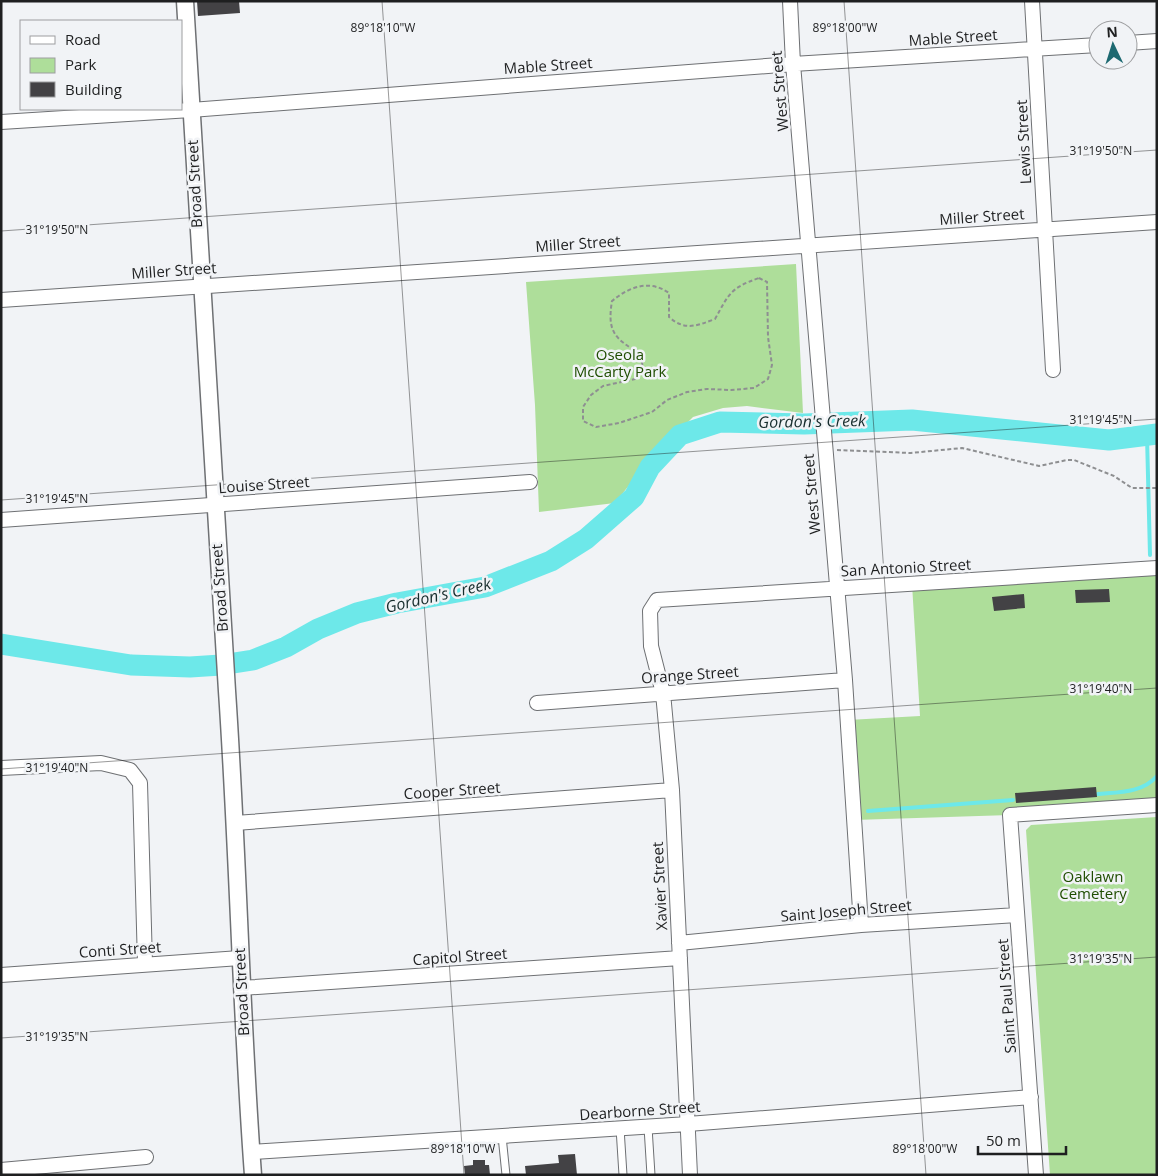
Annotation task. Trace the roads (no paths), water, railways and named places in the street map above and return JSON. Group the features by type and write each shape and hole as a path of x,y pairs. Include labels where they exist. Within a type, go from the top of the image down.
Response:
{"street":[{"name":"Broad Street","path":"185,1 201,285 228,691 241,988 254,1175"},
{"name":"West Street","path":"790,1 793,64 824,447 845,680 861,925"},
{"name":"Lewis Street","path":"1032,1 1053,370"},
{"path":"1138,42 1157,41"},
{"name":"Mable Street","path":"1,122 191,110 793,64 1088,46"},
{"name":"Miller Street","path":"1,300 201,285 1157,222"},
{"name":"Louise Street","path":"1,520 530,482"},
{"name":"San Antonio Street","path":"657,600 1157,568"},
{"name":"Xavier Street","path":"657,600 650,611 651,646 663,693 672,790 690,1175"},
{"name":"Orange Street","path":"537,703 845,680"},
{"path":"1,768 101,763 130,770 140,783 145,964"},
{"name":"Cooper Street","path":"235,824 672,790"},
{"name":"Saint Paul Street","path":"1036,1175 1010,815 1157,805"},
{"name":"Saint Joseph Street","path":"679,943 861,925 1017,915"},
{"name":"Conti Street","path":"1,975 240,958"},
{"name":"Capitol Street","path":"241,988 680,958"},
{"name":"Dearborne Street","path":"252,1152 688,1124 1031,1097"},
{"path":"1,1170 146,1157"}],"lane":[{"path":"648,1126 651,1175"},
{"path":"620,1128 623,1175"},
{"path":"502,1136 506,1175"}],"waterway":[{"name":"Gordon's Creek","path":"1,644 131,665 190,667 253,660 286,647 318,629 357,613 397,603 485,587 551,561 586,539 634,497 650,467 680,435 720,422 804,424 912,420 1109,440 1157,434"},
{"path":"1147,436 1150,555"},
{"path":"1098,794 1137,789 1151,782 1157,776"},
{"path":"868,811 1013,800"}],"park label":[{"name":"Oseola McCarty Park","path":"620,364"},
{"name":"Oaklawn Cemetery","path":"1093,886"}]}
